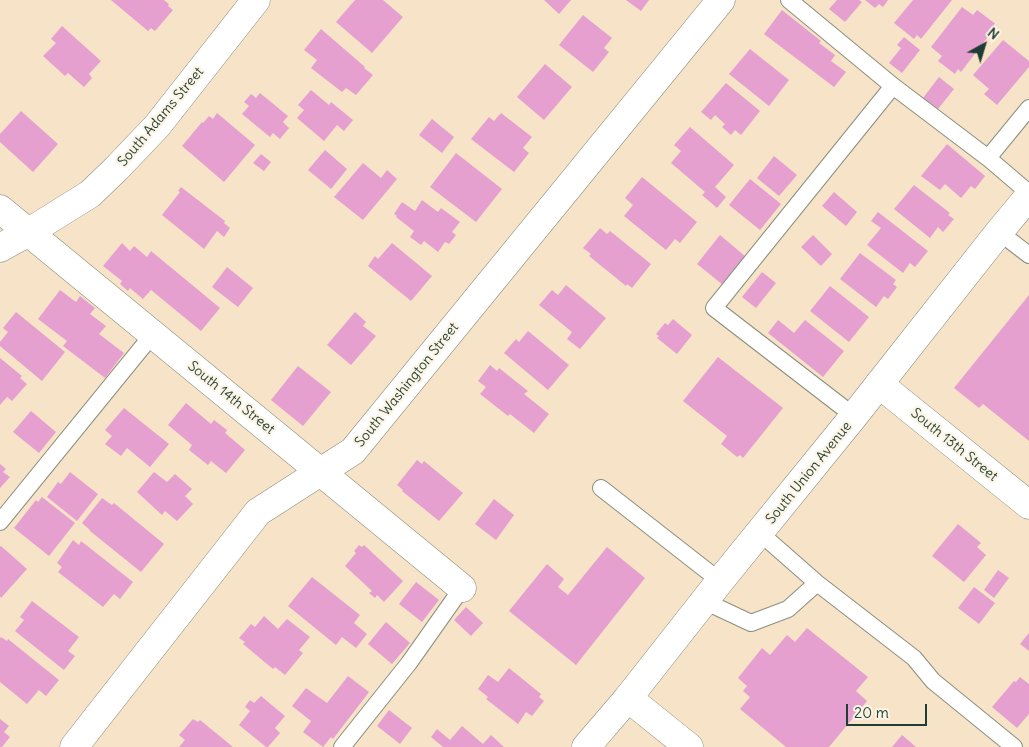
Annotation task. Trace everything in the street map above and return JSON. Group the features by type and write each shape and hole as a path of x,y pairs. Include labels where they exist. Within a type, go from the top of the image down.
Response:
{"street":[{"name":"South Adams Street","path":"0,248 90,194 116,169 157,126 256,0"},
{"name":"South Washington Street","path":"74,747 258,512 353,451 722,0"},
{"name":"South Union Avenue","path":"586,747 628,698 1029,195"},
{"name":"South 14th Street","path":"0,209 462,588"},
{"name":"South 13th Street","path":"879,384 1029,505"},
{"path":"628,698 689,747"}],"lane":[{"path":"789,0 893,86 988,158 1029,195"},
{"path":"854,416 714,308 893,86"},
{"path":"988,158 1029,108"},
{"path":"999,232 1029,255"},
{"path":"0,522 153,334"},
{"path":"601,488 712,591 751,623 788,609 817,583"},
{"path":"760,533 817,583 914,658 934,681 1014,747"},
{"path":"342,747 409,663 462,588"}],"building":[{"path":"111,0 164,0 173,10 155,31 151,28 148,31"},
{"path":"355,0 383,0 403,17 372,53 336,22"},
{"path":"544,0 571,0 559,14"},
{"path":"626,0 649,0 641,11"},
{"path":"837,0 859,0 862,2 845,22 829,9"},
{"path":"865,0 888,0 883,7 879,4 875,8"},
{"path":"913,0 952,0 921,39 917,35 914,39 894,23"},
{"path":"962,7 973,15 977,10 997,25 961,72 958,69 955,74 938,61 942,56 931,47"},
{"path":"782,10 821,41 819,43 835,55 831,61 846,72 834,87 764,34"},
{"path":"583,15 612,38 604,48 609,52 593,72 559,45"},
{"path":"62,26 101,61 89,74 92,78 84,87 68,73 65,76 43,56 56,43 51,39"},
{"path":"321,29 373,75 356,95 346,88 342,92 311,68 317,60 304,50"},
{"path":"904,37 920,50 902,73 889,63 901,48 897,45"},
{"path":"1003,40 1029,61 1029,67 997,105 984,94 989,89 973,75"},
{"path":"750,49 789,80 769,106 729,74"},
{"path":"545,64 572,87 544,120 517,97"},
{"path":"939,77 954,89 938,109 923,98"},
{"path":"726,83 760,111 741,135 735,130 731,135 722,127 725,124 715,115 711,120 701,112"},
{"path":"311,90 329,105 331,102 353,120 344,131 337,125 324,141 297,118 304,110 298,105"},
{"path":"260,93 288,116 283,122 289,128 280,139 273,133 270,137 242,114 249,106 244,102 251,94 256,98"},
{"path":"21,111 58,144 33,172 0,142 0,134"},
{"path":"217,113 255,145 224,182 182,146 202,122 209,116 213,119"},
{"path":"501,113 532,137 523,148 529,153 514,172 471,139 489,117 494,121"},
{"path":"432,119 454,137 442,153 419,135"},
{"path":"690,127 734,165 715,187 726,197 717,208 702,195 705,192 671,163 681,151 674,145"},
{"path":"947,144 985,176 975,189 971,186 961,198 945,184 940,190 921,176"},
{"path":"325,150 347,169 331,189 308,170"},
{"path":"456,153 502,189 476,222 430,187"},
{"path":"261,154 271,162 264,171 253,163"},
{"path":"774,156 797,175 779,196 757,178"},
{"path":"363,163 381,178 387,170 397,179 363,220 334,197"},
{"path":"642,177 697,222 680,243 675,239 666,250 624,216 633,205 625,198"},
{"path":"750,179 781,204 760,230 729,205"},
{"path":"914,185 950,213 948,215 954,219 943,232 938,227 930,238 894,209"},
{"path":"181,187 225,221 224,223 230,228 224,237 217,231 204,249 162,215 180,192 178,191"},
{"path":"834,192 857,212 846,226 822,206"},
{"path":"422,200 438,212 441,208 460,222 452,232 456,235 449,244 445,242 438,252 424,241 421,245 410,237 414,231 394,214 402,202 415,211"},
{"path":"878,212 928,251 915,267 910,263 903,273 867,245 881,228 871,221"},
{"path":"600,228 607,234 610,231 651,264 632,288 627,284 626,286 589,256 591,254 583,248"},
{"path":"720,235 746,257 723,285 697,264"},
{"path":"813,235 832,254 821,266 801,247"},
{"path":"122,243 130,251 134,246 147,257 151,251 220,308 201,331 151,290 143,299 130,288 128,291 120,284 122,281 103,266"},
{"path":"392,243 432,276 411,301 368,266 375,256 378,259"},
{"path":"860,253 896,280 893,284 897,287 888,299 884,296 876,307 840,279"},
{"path":"227,267 253,288 238,307 212,287"},
{"path":"762,272 776,283 756,308 742,297"},
{"path":"566,285 606,318 580,349 567,339 572,332 539,305 552,290 558,295"},
{"path":"830,286 869,317 849,342 810,311"},
{"path":"60,290 76,302 80,296 95,308 90,314 106,326 99,334 124,353 105,378 63,346 67,341 38,319"},
{"path":"1029,295 1029,441 983,404 979,408 954,388"},
{"path":"16,312 65,352 42,381 0,346 0,342 8,332 3,328"},
{"path":"355,312 366,322 363,326 376,336 351,365 327,345"},
{"path":"673,319 692,335 677,354 657,338 659,336 656,334 665,323 668,325"},
{"path":"778,320 794,333 805,320 844,351 823,377 768,333"},
{"path":"528,331 569,365 548,390 504,353 516,339 519,342"},
{"path":"718,357 783,408 743,458 740,455 737,457 721,444 727,436 683,401"},
{"path":"0,358 22,376 20,378 27,384 12,401 7,397 0,405"},
{"path":"490,365 497,371 499,368 528,391 524,394 549,414 534,433 480,394 486,387 478,381"},
{"path":"298,366 331,392 303,426 271,400"},
{"path":"186,403 211,424 214,420 227,430 225,433 245,450 226,473 211,461 208,465 189,450 192,445 168,425"},
{"path":"124,408 169,444 150,467 127,448 121,456 105,444 112,436 105,430"},
{"path":"31,411 56,432 39,453 13,432"},
{"path":"417,460 422,464 424,461 463,493 439,521 397,485"},
{"path":"0,464 6,469 3,472 10,477 0,488"},
{"path":"70,472 98,494 77,521 47,497 58,482 61,484"},
{"path":"154,472 167,482 175,474 192,489 185,496 193,504 177,521 165,511 162,515 137,492"},
{"path":"42,497 75,523 49,556 14,528 36,500 38,502"},
{"path":"102,498 112,505 114,503 164,544 141,572 82,523"},
{"path":"494,499 514,515 496,540 475,524"},
{"path":"958,524 981,543 977,547 986,555 964,582 932,556"},
{"path":"73,540 79,545 81,541 133,582 120,599 114,594 103,607 58,572 62,567 57,563"},
{"path":"359,545 362,547 364,545 403,581 384,602 377,595 375,598 369,593 372,591 345,566 356,553 354,551"},
{"path":"0,547 27,569 1,598"},
{"path":"607,547 645,578 576,665 509,611 547,564 564,579 558,587 568,595"},
{"path":"998,570 1009,578 994,598 984,590"},
{"path":"312,577 360,615 354,623 367,634 356,648 342,637 336,645 288,606"},
{"path":"416,582 439,600 422,622 399,604"},
{"path":"974,587 995,603 979,624 958,608"},
{"path":"32,601 79,637 68,651 75,656 64,670 15,631 24,620 20,617"},
{"path":"466,607 483,623 471,636 454,620"},
{"path":"264,616 278,629 287,619 310,637 299,650 303,653 285,675 275,667 273,669 243,644 245,642 239,638 251,624 255,627"},
{"path":"386,622 410,643 392,664 368,644"},
{"path":"807,628 868,677 856,691 867,701 829,747 786,747 740,709 750,697 743,691 747,686 738,678 762,648 770,655 787,635 795,642"},
{"path":"1029,633 1029,651 1020,644"},
{"path":"1,637 7,641 8,639 59,680 46,696 39,690 27,704 0,682"},
{"path":"509,668 541,694 539,697 544,701 532,716 526,712 518,724 486,699 488,697 478,689 488,675 498,682"},
{"path":"348,676 369,692 333,739 331,737 323,747 303,732 311,721 292,706 306,688 327,703"},
{"path":"1020,677 1029,684 1029,714 1017,728 992,707 1014,681 1016,682"},
{"path":"261,696 285,716 275,728 280,733 268,747 239,725 250,711 245,707 250,700 254,703"},
{"path":"389,710 412,728 400,744 377,726"},
{"path":"0,719 9,726 4,732 10,737 2,747 0,747"},
{"path":"193,719 198,722 200,720 233,747 179,747 185,740 179,735"},
{"path":"462,726 483,744 491,735 504,747 443,747 431,737 437,729 450,740"},
{"path":"902,735 916,747 892,747"}]}
